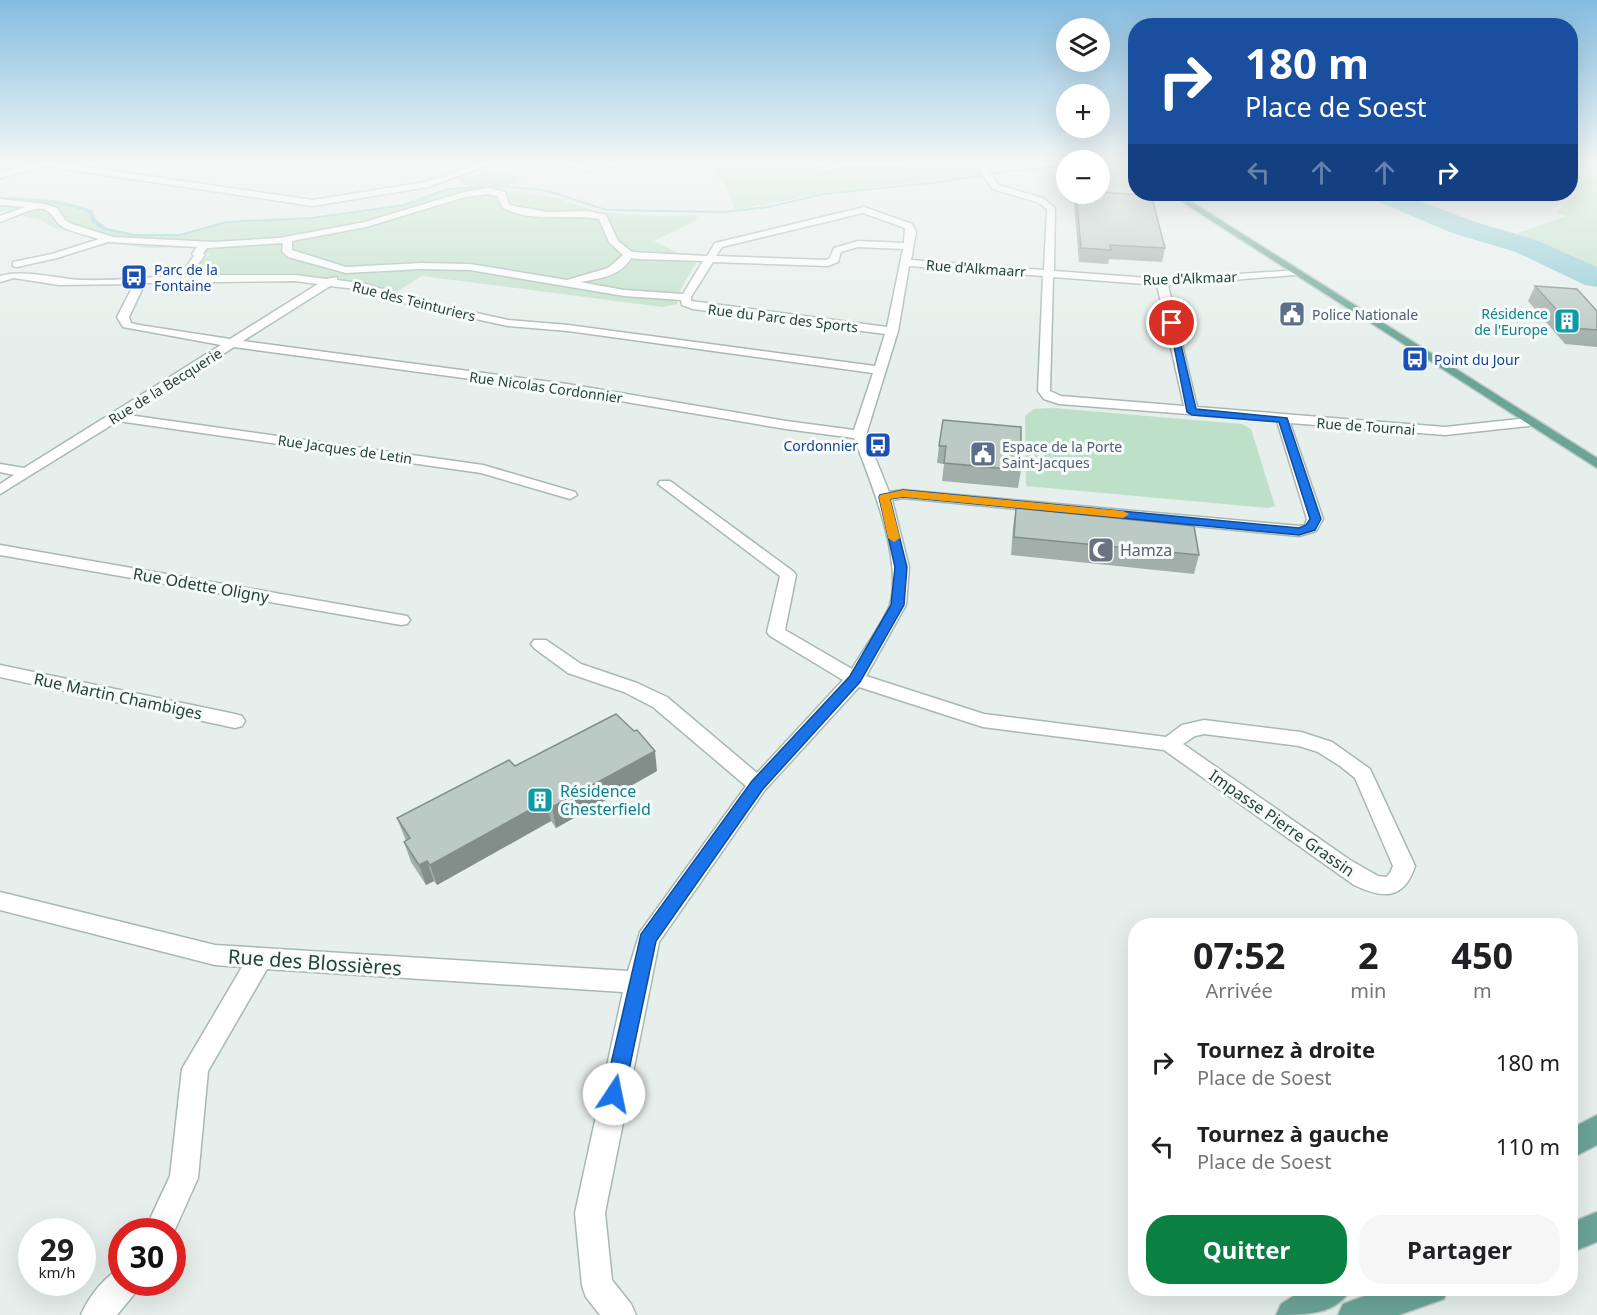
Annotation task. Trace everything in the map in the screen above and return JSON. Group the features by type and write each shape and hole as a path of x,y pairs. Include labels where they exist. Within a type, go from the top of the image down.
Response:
{"main road":[{"path":"1221,224 1597,464"},
{"path":"1578,1140 1597,1129"},
{"path":"1578,1235 1597,1227"},
{"path":"1292,1315 1323,1296"},
{"path":"1354,1315 1410,1296"}],"street":[{"path":"67,224 109,239 202,250 286,240 364,224"},
{"path":"606,224 612,241 628,255 828,263 834,261 837,250 858,244 908,246"},
{"name":"Rue du Parc des Sports","path":"804,224 718,245 686,297 686,303 699,308 892,331 911,232 909,226 904,224"},
{"path":"1048,273 1050,224"},
{"path":"0,279 14,267 109,239"},
{"path":"286,240 287,251 291,255 346,270 421,266 470,267 624,293 686,297"},
{"path":"182,279 202,250"},
{"path":"563,282 615,268 626,261 628,255"},
{"name":"Rue d'Alkmaarr","path":"905,263 1048,273"},
{"name":"Rue des Teinturiers","path":"14,267 58,282 250,277 330,282 366,287 415,303 508,323 568,328 878,370"},
{"name":"Rue de la Becquerie","path":"0,490 346,270"},
{"name":"Rue d'Alkmaar","path":"1048,273 1162,282 1295,273"},
{"name":"Rue de Tournai","path":"1048,273 1044,391 1048,396 1059,400 1284,420 1445,431 1529,422"},
{"name":"Rue Nicolas Cordonnier","path":"141,281 123,317 126,325 231,345 570,389 793,428 859,435"},
{"path":"1162,282 1192,412"},
{"path":"620,1315 597,1286 590,1213 637,982 648,939 758,785 855,679 898,605 901,567 884,497 859,435 892,331"},
{"name":"Rue Jacques de Letin","path":"117,417 483,469 570,495"},
{"path":"884,497 903,494 1299,531 1311,528 1315,519 1284,420"},
{"path":"0,468 26,473"},
{"name":"Impasse Pierre Grassin","path":"665,484 788,575 776,632 855,679 983,720 1169,744 1342,866 1372,884 1388,885 1398,879 1404,866 1363,774 1325,747 1301,739 1204,727 1189,730 1169,744"},
{"name":"Rue Odette Oligny","path":"0,550 401,620"},
{"path":"540,644 556,658 579,671 631,686 660,702 758,785"},
{"name":"Rue Martin Chambiges","path":"0,671 235,721"},
{"name":"Rue des Blossières","path":"0,901 215,955 637,982"},
{"path":"165,1218 184,1178 195,1069 260,959"},
{"path":"97,1315 113,1296"}],"green space":[{"path":"48,224 99,224 109,229 144,236 172,236 217,224 688,224 654,241 678,253 701,254 677,296 677,304 662,307 422,276 396,292 363,282 295,276 297,273 190,273 210,254 196,254 201,247 147,248 103,242 107,240 53,228"},
{"path":"1543,224 1597,224 1597,269 1504,238"},
{"path":"1053,408 1242,424 1251,429 1275,506 1268,508 1026,486 1025,416 1034,409"}],"building":[{"path":"1079,224 1159,224 1165,248 1110,245 1111,250 1081,248"},
{"path":"1535,286 1577,289 1597,311 1597,330 1573,328"},
{"path":"943,420 1021,427 1021,470 944,463 946,446 939,446"},
{"path":"1016,508 1194,526 1199,555 1014,537"},
{"path":"616,714 634,731 637,730 655,751 552,807 546,801 430,865 427,861 419,865 404,842 410,838 397,818 509,760 515,766"}],"waterway":[{"path":"99,224 105,229 134,235 180,235 218,224"},
{"path":"1456,224 1526,246 1596,278"}],"slow traffic":[{"path":"894,538 884,497 903,494 1123,514"}],"place":[{"name":"Parc de la Fontaine","path":"134,277"},
{"name":"Police Nationale","path":"1292,314"},
{"name":"Résidence de l'Europe","path":"1567,321"},
{"name":"Point du Jour","path":"1415,359"},
{"name":"Cordonnier","path":"878,445"},
{"name":"Espace de la Porte Saint-Jacques","path":"983,454"},
{"name":"Hamza","path":"1101,550"},
{"name":"Résidence Chesterfield","path":"540,800"}],"route":[{"path":"614,1094 648,939 758,785 855,679 898,605 901,567 884,497 903,494 1299,531 1311,528 1315,519 1284,420 1192,412 1172,323"}]}
